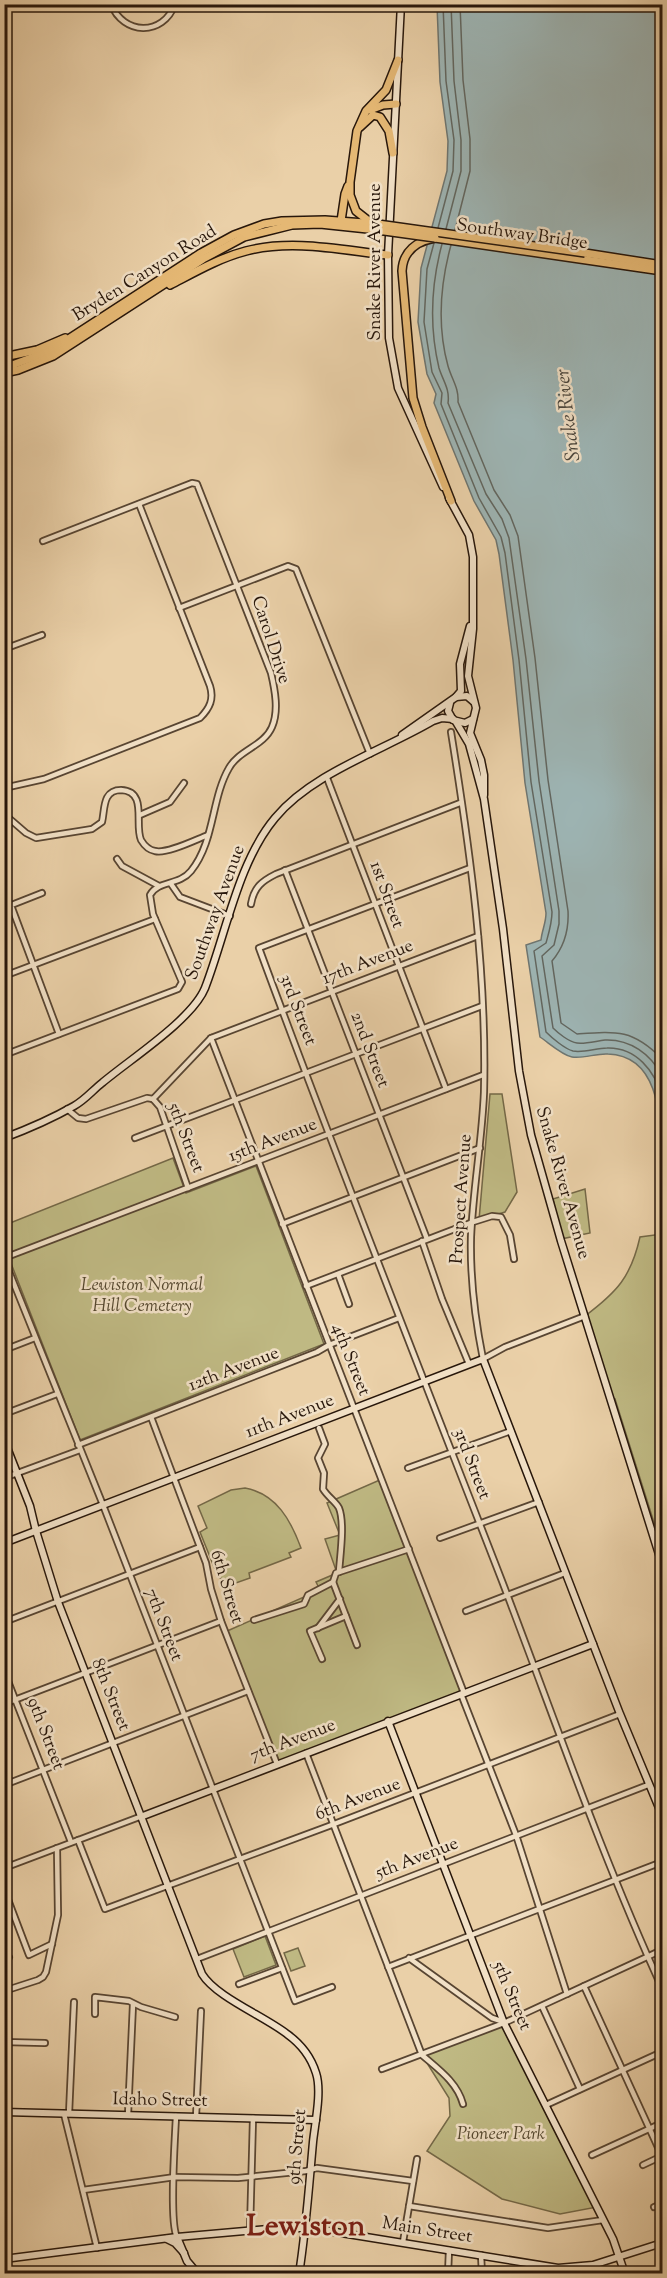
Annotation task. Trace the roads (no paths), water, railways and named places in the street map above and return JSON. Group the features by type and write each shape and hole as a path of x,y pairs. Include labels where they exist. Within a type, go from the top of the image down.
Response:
{"main road":[{"name":"Snake River Avenue","path":"401,4 388,255 388,323 395,378 408,415 472,546 473,610 468,676 475,703"},
{"path":"377,227 356,211 350,195 350,182 357,131 363,116 386,90 398,60"},
{"path":"363,116 373,108 396,104"},
{"path":"357,131 368,118 378,115 387,126 393,153"},
{"path":"347,227 341,221 350,182"},
{"path":"325,220 334,216 343,207"},
{"name":"Bryden Canyon Road","path":"4,368 50,351 201,253 234,235 264,224 282,221 341,221 377,227"},
{"name":"Bryden Canyon Road","path":"4,375 53,356 203,259 244,237 292,225 377,227"},
{"name":"Southway Bridge","path":"377,227 435,238 663,272"},
{"name":"Southway Bridge","path":"377,227 663,265"},
{"path":"435,238 413,246 403,262 406,329 413,398 451,501"},
{"path":"143,299 227,257 264,248 300,246 388,255"},
{"path":"4,357 37,350 94,323"},
{"name":"Snake River Avenue","path":"454,699 461,691 460,664 473,610"},
{"path":"467,696 475,703 473,718 465,723 454,721 448,711 454,699 467,696"},
{"name":"Southway Avenue","path":"392,742 454,699"},
{"name":"Snake River Avenue","path":"473,718 470,733 481,760 484,798"},
{"name":"Southway Avenue","path":"4,1138 31,1128 67,1108 189,1012 204,991 249,861 266,830 297,797 370,754 439,719 454,721"},
{"name":"Snake River Avenue","path":"454,721 469,744 484,798 503,929 525,1112 547,1193 663,1564"},
{"name":"11th Avenue","path":"4,1543 483,1359"},
{"name":"Prospect Avenue","path":"483,1359 648,1785 663,1815"},
{"name":"8th Street","path":"4,1440 30,1506 58,1602 170,1886 202,1974 210,1985 277,2026 303,2047 311,2060"},
{"name":"7th Avenue","path":"142,1816 593,1644"},
{"name":"5th Street","path":"388,1721 504,2023 613,2239 625,2274"},
{"name":"9th Street","path":"299,2274 306,2228 316,2120 317,2076 311,2060"},
{"name":"Idaho Street","path":"4,2112 316,2120"},
{"name":"Main Street","path":"4,2259 177,2237 250,2230 306,2228 570,2268 593,2265 663,2243"},
{"path":"183,2249 188,2241 207,2234"},
{"path":"177,2237 193,2270 198,2274"},
{"path":"166,2239 183,2249"},
{"path":"650,2274 663,2269"}],"street":[{"path":"111,4 123,22 142,29 161,23 171,13 175,4"},
{"name":"Carol Drive","path":"139,504 195,483 198,485 271,673 275,704 272,727 265,737 243,753 230,767 200,857 190,873 181,880 159,886"},
{"path":"4,788 44,779 200,718 210,706 212,698 139,504 43,541"},
{"path":"179,608 293,566 299,572 370,754"},
{"path":"4,649 42,635"},
{"name":"Prospect Avenue","path":"451,732 478,936 482,1006 484,1092 473,1222 472,1275 483,1359"},
{"name":"1st Street","path":"327,778 446,1089"},
{"path":"140,815 170,802 184,783"},
{"path":"4,814 26,833 36,838 86,830 102,822 105,799 111,793 121,790 135,796 140,815 139,831 142,841 154,851 168,850 208,835"},
{"path":"251,904 253,895 260,884 285,870 460,803"},
{"path":"4,1055 182,986 154,918 150,895 159,886 122,866 117,859"},
{"path":"308,929 470,868"},
{"name":"2nd Street","path":"285,870 403,1177 442,1299 469,1364"},
{"path":"171,884 180,897 230,916"},
{"path":"7,906 42,894"},
{"path":"4,896 7,906 12,908 59,1034"},
{"path":"4,976 154,918"},
{"name":"3rd Street","path":"308,929 259,948 376,1260 480,1523 587,1808 615,1879 663,1988"},
{"name":"17th Avenue","path":"153,1099 211,1038 478,936"},
{"path":"135,1138 482,1006"},
{"name":"4th Street","path":"211,1038 409,1549 516,1835 567,1994"},
{"name":"15th Avenue","path":"5,1260 483,1075"},
{"path":"67,1108 78,1118 86,1119 147,1098 153,1099"},
{"name":"5th Street","path":"153,1099 160,1107 188,1188"},
{"path":"282,1224 480,1148"},
{"path":"306,1286 492,1216 501,1217 510,1235 514,1259"},
{"name":"7th Street","path":"5,1260 103,1505 295,2001 332,1987"},
{"path":"338,1274 349,1304"},
{"name":"11th Avenue","path":"483,1359 506,1347 585,1316"},
{"name":"12th Avenue","path":"4,1479 151,1417 399,1318"},
{"path":"4,1350 35,1338"},
{"path":"4,1414 57,1394"},
{"name":"6th Street","path":"151,1417 200,1546 221,1621 277,1764"},
{"path":"319,1428 325,1444 318,1458 324,1473 323,1489 339,1507 342,1527 339,1572"},
{"path":"408,1468 511,1431"},
{"path":"440,1538 539,1502"},
{"path":"4,1622 200,1546"},
{"path":"254,1620 304,1604 308,1595 333,1582 339,1572 409,1549"},
{"path":"465,1611 565,1573"},
{"path":"333,1582 357,1645"},
{"path":"318,1628 340,1599"},
{"path":"322,1659 310,1631 346,1617"},
{"path":"4,1704 221,1621"},
{"name":"9th Street","path":"4,1671 71,1842"},
{"path":"4,1785 248,1691"},
{"name":"6th Avenue","path":"78,1840 105,1909 333,1825 620,1714"},
{"path":"306,1753 422,2055 453,2084 463,2104"},
{"name":"5th Avenue","path":"197,1959 648,1785"},
{"name":"7th Avenue","path":"4,1868 142,1816"},
{"path":"4,1991 43,1977 52,1944 58,1906 57,1848"},
{"path":"388,1967 663,1862"},
{"path":"4,1888 29,1955 52,1944"},
{"path":"382,2069 504,2023 663,1950"},
{"path":"410,1958 490,2016 504,2023"},
{"path":"239,1984 282,1968"},
{"path":"584,1986 663,2156 643,2165"},
{"path":"95,2014 95,1997 125,2000 175,2017"},
{"path":"74,2002 67,2114 97,2248"},
{"path":"128,2115 133,2004"},
{"path":"542,2006 580,2089"},
{"path":"196,2117 201,2011"},
{"path":"4,2042 45,2043"},
{"path":"546,2104 663,2052"},
{"path":"176,2116 174,2230 177,2237"},
{"path":"250,2230 253,2118"},
{"path":"592,2155 663,2123"},
{"path":"403,2242 417,2159"},
{"path":"83,2190 175,2177 252,2176 317,2168 412,2181"},
{"path":"654,2207 663,2204"},
{"path":"409,2206 548,2228 603,2220"},
{"path":"448,2274 449,2250"},
{"path":"481,2255 482,2274"}],"water":[{"name":"Snake River","path":"437,5 662,5 662,1161 658,1111 654,1094 639,1066 626,1058 608,1054 568,1056 540,1037 526,945 541,940 546,913 525,783 513,660 499,554 496,540 474,501 434,403 436,394 427,374 418,322 421,268 447,171 448,141 440,82"}],"district":[{"name":"Lewiston","path":"306,2227"}],"park label":[{"name":"Lewiston Normal Hill Cemetery","path":"142,1296"},
{"name":"Pioneer Park","path":"501,2135"}]}
